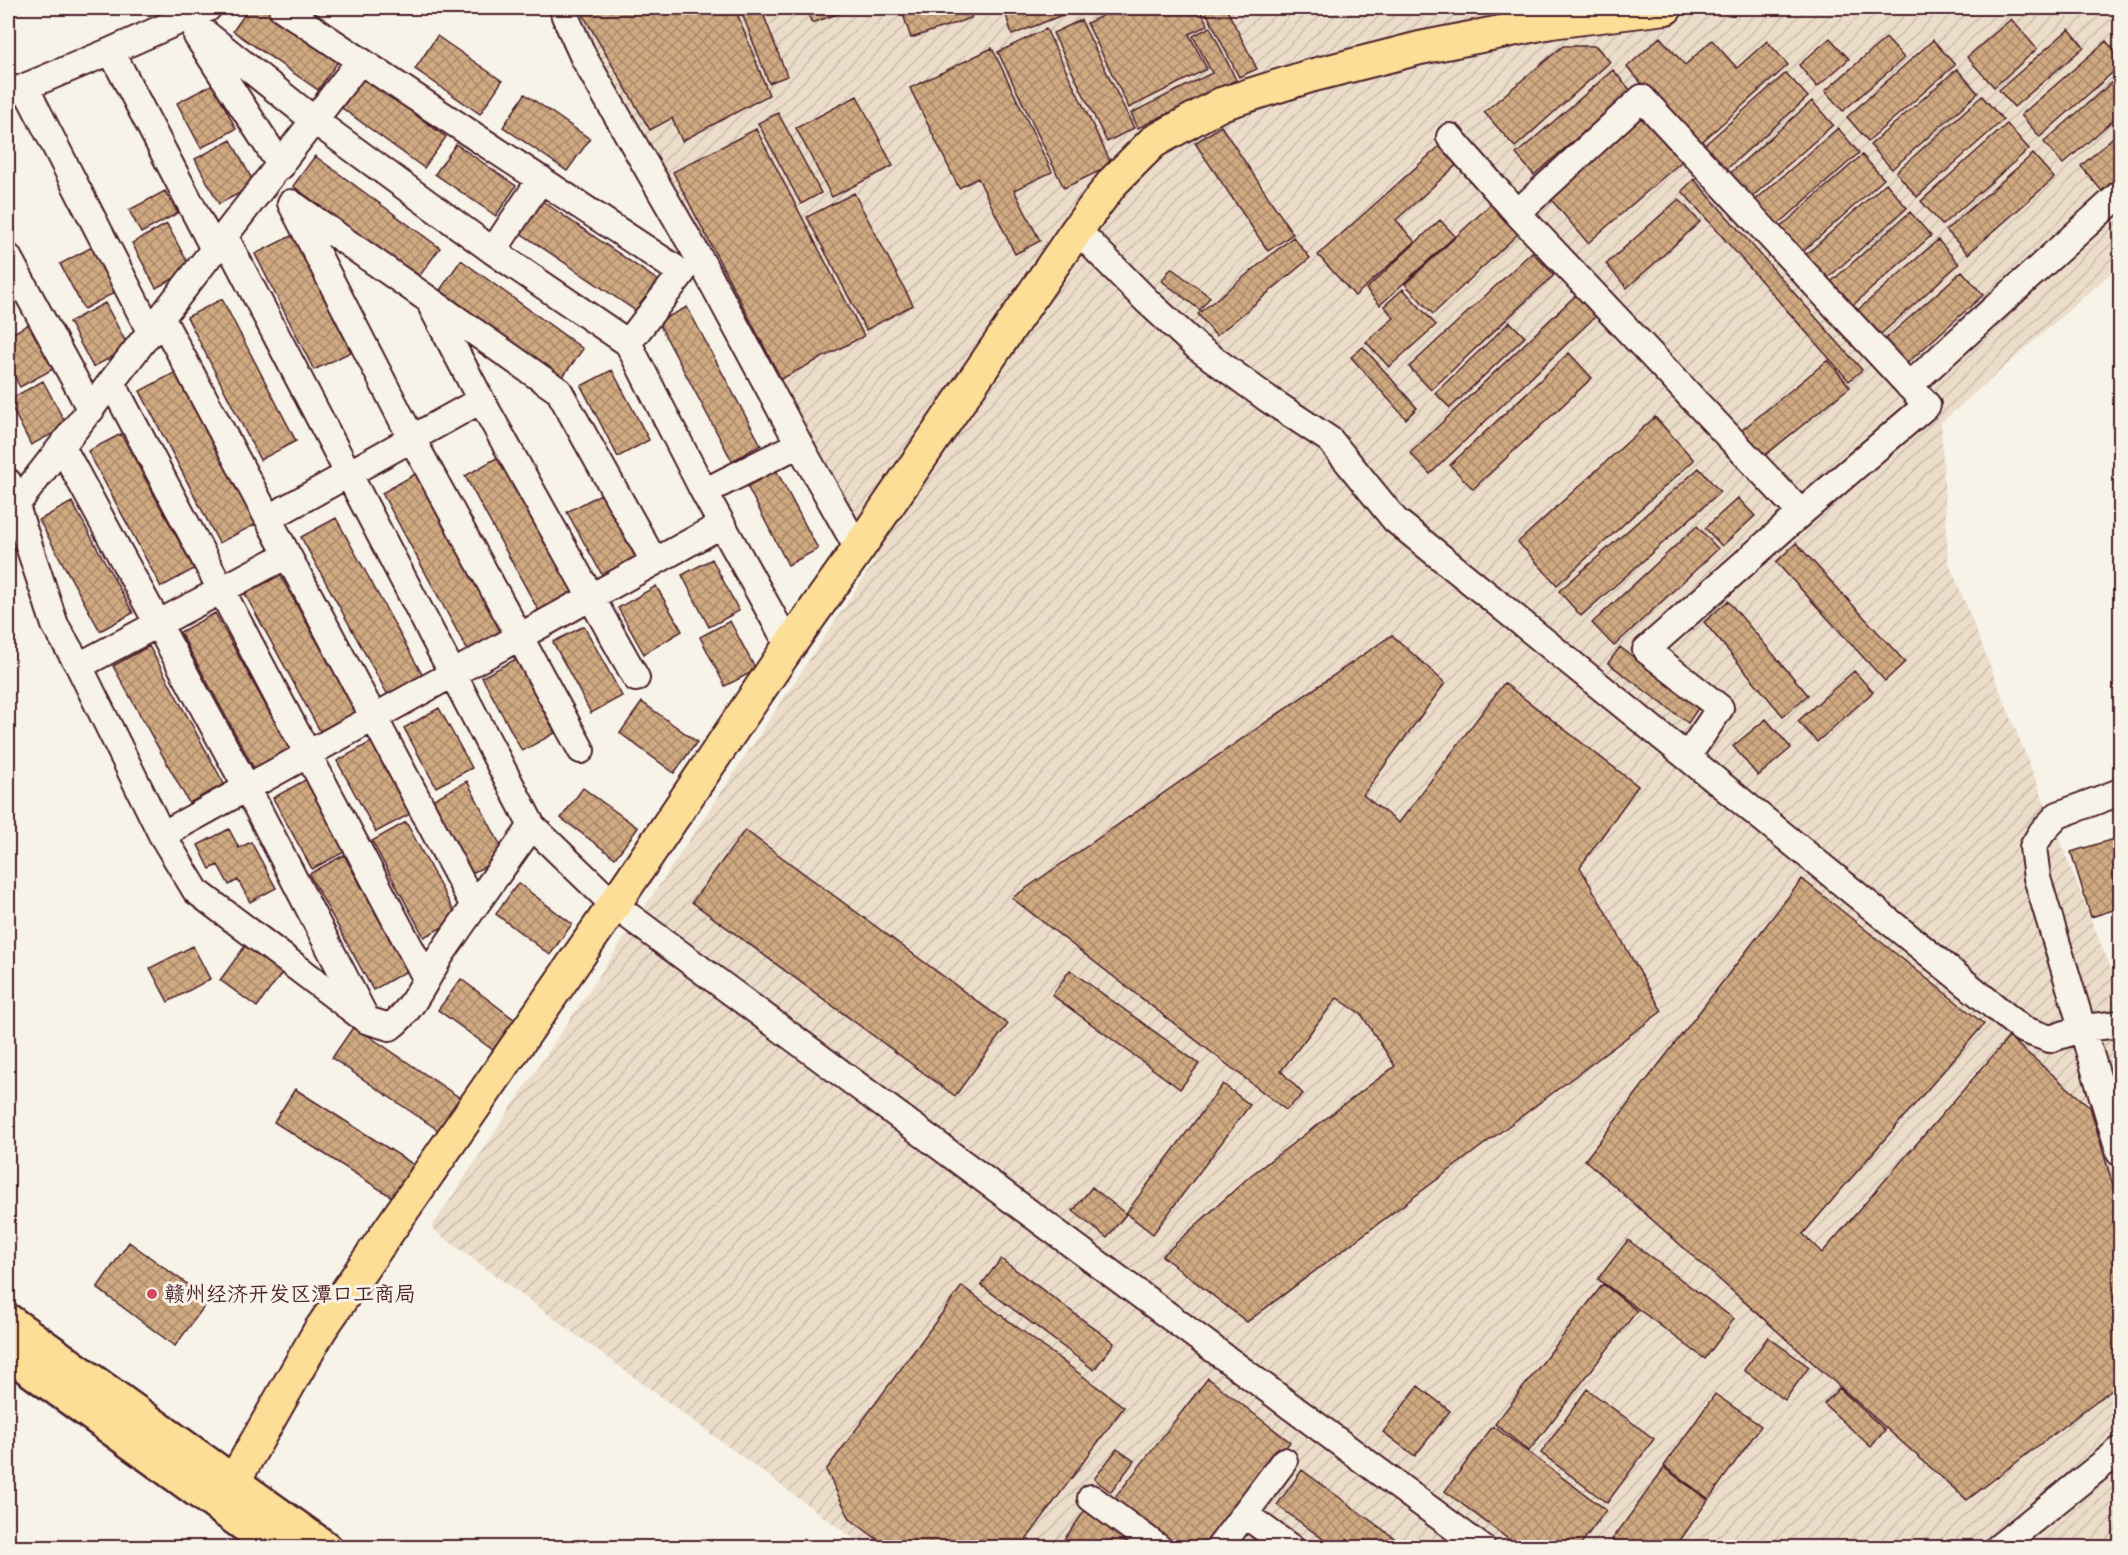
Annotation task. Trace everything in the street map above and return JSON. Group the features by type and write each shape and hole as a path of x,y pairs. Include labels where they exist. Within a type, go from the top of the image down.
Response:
{"highway":[{"path":"8,1321 325,1548"},
{"path":"8,1353 277,1548"}],"main road":[{"path":"234,1481 320,1330 614,905 789,646 1077,230 1113,182 1153,142 1221,104 1310,76 1420,48 1551,22 1666,8"}],"street":[{"path":"282,8 682,273 628,343"},
{"path":"563,8 584,58 702,263 858,549"},
{"path":"197,13 16,90 269,518 474,906"},
{"path":"197,13 315,122 493,250 628,343 721,525 789,646"},
{"path":"197,13 274,175 291,203 412,439 581,750"},
{"path":"111,51 348,474 532,826 614,905 1482,1548"},
{"path":"16,506 360,61"},
{"path":"1517,213 1642,98 1927,405 1646,650 1720,708 1687,757"},
{"path":"1450,137 1517,213 1801,513"},
{"path":"493,250 541,179"},
{"path":"1909,386 2121,194"},
{"path":"291,203 559,391 654,561"},
{"path":"1077,230 1148,302 1197,347 1268,399 1330,440 1395,520 2022,1029 2050,1039 2083,1028 2121,1023"},
{"path":"8,256 91,410"},
{"path":"430,302 481,400 636,678"},
{"path":"112,383 222,590 306,755 426,978"},
{"path":"269,518 481,400"},
{"path":"704,492 799,444"},
{"path":"62,447 247,788 366,1020"},
{"path":"8,482 55,625 79,666 162,835 195,891 366,1020 390,1027 403,1018 426,978 474,906 532,826"},
{"path":"162,835 452,672 721,525"},
{"path":"79,666 287,555"},
{"path":"2121,792 2058,815 2042,832 2033,847 2037,878 2121,1153"},
{"path":"1998,1548 2121,1450"},
{"path":"1219,1548 1284,1461"},
{"path":"1091,1498 1159,1548"},
{"path":"1244,1514 1291,1548"}],"shaded area":[{"path":"572,8 2120,8 2120,265 1941,423 1948,560 2120,992 2120,1547 865,1547 431,1228 875,561"}],"building":[{"path":"249,8 264,8 339,60 318,90 233,31"},
{"path":"579,8 735,8 769,95 682,141 672,118 650,130"},
{"path":"740,8 761,8 787,76 769,83"},
{"path":"805,8 854,8 812,23"},
{"path":"901,8 971,8 971,18 911,38"},
{"path":"1004,8 1080,8 1012,35"},
{"path":"1118,8 1199,8 1208,25 1189,34 1207,69 1129,108 1087,23"},
{"path":"1204,8 1226,8 1257,69 1239,77"},
{"path":"2011,19 2037,49 1994,87 1967,57"},
{"path":"1081,20 1134,128 1107,142 1053,33"},
{"path":"1210,27 1236,80 1138,128 1131,113 1212,73 1193,36"},
{"path":"1046,29 1112,165 1064,188 998,52"},
{"path":"2069,29 2084,47 2014,107 1999,90"},
{"path":"437,36 502,81 480,114 415,69"},
{"path":"1660,37 1685,65 1712,40 1737,68 1767,41 1788,65 1697,146 1627,67"},
{"path":"1830,38 1849,59 1817,87 1799,65"},
{"path":"1886,38 1904,58 1843,111 1825,91"},
{"path":"1933,40 1955,65 1868,141 1847,117"},
{"path":"2106,41 2120,57 2120,66 2040,137 2021,115"},
{"path":"1563,46 1596,46 1610,62 1515,147 1484,112"},
{"path":"992,48 1052,172 1014,190 1040,241 1015,254 978,178 959,188 910,88"},
{"path":"1957,69 1978,93 1892,169 1870,145"},
{"path":"1613,70 1631,91 1534,175 1516,154"},
{"path":"1786,73 1808,97 1721,174 1700,149"},
{"path":"2120,75 2120,114 2063,164 2044,142"},
{"path":"364,77 446,137 424,168 342,108"},
{"path":"213,84 236,129 201,148 177,103"},
{"path":"525,94 590,139 567,171 503,127"},
{"path":"857,96 893,166 832,197 796,128"},
{"path":"1982,96 2003,120 1917,197 1896,172"},
{"path":"1812,101 1833,125 1747,201 1726,177"},
{"path":"778,113 821,193 801,204 758,123"},
{"path":"1642,115 1682,161 1588,243 1549,197"},
{"path":"2007,124 2029,149 1942,225 1921,201"},
{"path":"1221,126 1293,234 1268,251 1195,143"},
{"path":"1838,128 1859,153 1773,229 1751,204"},
{"path":"756,129 864,336 781,379 673,172"},
{"path":"2120,131 2120,175 2102,191 2081,166"},
{"path":"231,140 255,185 219,204 195,159"},
{"path":"1443,143 1460,162 1396,220 1415,242 1355,296 1318,255"},
{"path":"456,144 516,186 496,216 435,174"},
{"path":"2033,154 2054,178 1968,254 1946,230"},
{"path":"1862,155 1884,179 1798,256 1776,231"},
{"path":"315,156 440,248 418,278 293,186"},
{"path":"1694,179 1862,370 1849,381 1682,191"},
{"path":"1886,183 1907,208 1821,284 1800,260"},
{"path":"165,191 178,213 141,233 129,210"},
{"path":"854,193 913,305 866,330 807,217"},
{"path":"538,198 663,284 642,315 516,230"},
{"path":"1679,199 1700,222 1627,288 1606,264"},
{"path":"1492,203 1519,233 1433,314 1405,284"},
{"path":"1910,212 1931,236 1845,312 1824,288"},
{"path":"1440,220 1455,236 1380,305 1366,289"},
{"path":"167,224 191,269 156,288 132,243"},
{"path":"293,235 351,352 314,370 255,254"},
{"path":"1293,237 1310,258 1216,336 1198,314"},
{"path":"1938,240 1959,264 1873,341 1851,316"},
{"path":"96,245 119,290 84,309 60,264"},
{"path":"1532,252 1554,275 1431,390 1409,367"},
{"path":"461,260 583,349 562,378 440,290"},
{"path":"1171,268 1210,297 1200,310 1162,281"},
{"path":"1962,271 1983,295 1904,366 1882,342"},
{"path":"1403,289 1436,325 1389,367 1366,342 1394,318 1384,306"},
{"path":"1577,294 1597,315 1430,474 1410,453"},
{"path":"222,299 296,441 260,460 187,317"},
{"path":"105,303 129,348 93,367 69,322"},
{"path":"687,307 761,445 732,461 658,322"},
{"path":"1510,322 1525,337 1450,408 1435,393"},
{"path":"31,323 55,368 20,387 8,364 8,336"},
{"path":"1363,347 1417,408 1406,419 1351,357"},
{"path":"1569,353 1592,378 1473,489 1450,465"},
{"path":"1828,360 1850,387 1758,461 1737,434"},
{"path":"612,370 649,440 618,457 581,386"},
{"path":"176,372 256,524 219,543 140,391"},
{"path":"43,381 67,426 31,445 8,400"},
{"path":"1655,417 1694,460 1557,585 1518,542"},
{"path":"121,434 194,569 161,587 88,451"},
{"path":"500,456 577,597 542,617 465,476"},
{"path":"774,466 818,549 788,565 745,482"},
{"path":"1699,468 1720,492 1581,616 1559,591"},
{"path":"417,473 505,633 469,653 382,493"},
{"path":"601,494 638,562 605,580 567,512"},
{"path":"1738,498 1755,516 1722,546 1705,528"},
{"path":"72,502 133,613 100,631 39,520"},
{"path":"336,518 424,678 389,697 301,537"},
{"path":"1697,526 1718,549 1614,646 1592,623"},
{"path":"1796,543 1905,662 1885,681 1776,562"},
{"path":"712,559 739,611 709,627 682,575"},
{"path":"280,575 356,712 320,731 245,594"},
{"path":"656,586 682,631 644,654 618,608"},
{"path":"1728,601 1808,695 1783,716 1704,622"},
{"path":"215,613 290,750 255,770 180,632"},
{"path":"730,621 756,670 725,686 700,637"},
{"path":"584,626 622,696 591,713 553,642"},
{"path":"1392,635 1445,683 1363,795 1399,823 1504,683 1638,786 1580,867 1662,1011 1247,1322 1162,1256 1250,1176 1395,1066 1361,1014 1337,998 1281,1071 1303,1094 1286,1110 1012,898"},
{"path":"149,646 224,784 189,803 113,666"},
{"path":"1620,647 1699,707 1688,723 1608,663"},
{"path":"516,659 555,733 522,751 482,677"},
{"path":"1854,671 1873,692 1817,742 1798,721"},
{"path":"642,702 697,742 674,773 620,733"},
{"path":"439,708 472,768 436,787 404,728"},
{"path":"1766,719 1791,748 1758,776 1733,746"},
{"path":"371,742 410,814 376,832 337,761"},
{"path":"307,779 346,851 312,869 273,798"},
{"path":"467,781 506,856 470,874 432,800"},
{"path":"583,788 638,828 615,858 561,818"},
{"path":"406,822 458,919 424,937 372,841"},
{"path":"229,829 239,848 251,842 276,888 250,902 238,880 229,885 218,865 210,869 198,845"},
{"path":"745,830 1008,1024 955,1096 692,902"},
{"path":"2120,837 2120,908 2091,917 2071,852"},
{"path":"344,855 407,971 373,990 309,874"},
{"path":"1802,879 1984,1024 1803,1234 1822,1253 2009,1037 2090,1107 2120,1209 2120,1383 1967,1500 1585,1160"},
{"path":"518,883 572,924 550,955 496,914"},
{"path":"193,946 210,979 168,1002 150,968"},
{"path":"245,946 282,973 257,1007 220,980"},
{"path":"1070,970 1199,1064 1180,1089 1052,995"},
{"path":"461,979 515,1020 493,1050 438,1010"},
{"path":"354,1026 463,1100 441,1132 332,1058"},
{"path":"1223,1084 1250,1105 1153,1234 1126,1213"},
{"path":"295,1089 416,1166 395,1199 274,1122"},
{"path":"1092,1187 1126,1214 1107,1238 1073,1211"},
{"path":"1628,1240 1734,1319 1705,1359 1598,1279"},
{"name":"赣州经济开发区潭口工商局","path":"129,1242 209,1300 175,1346 97,1288"},
{"path":"1001,1259 1114,1343 1094,1370 981,1285"},
{"path":"1603,1284 1637,1311 1529,1451 1495,1424"},
{"path":"962,1286 1124,1407 1020,1548 889,1548 850,1519 826,1470"},
{"path":"1768,1337 1809,1367 1785,1400 1744,1370"},
{"path":"1208,1378 1290,1442 1210,1548 1176,1548 1114,1499"},
{"path":"1418,1386 1450,1411 1415,1456 1383,1432"},
{"path":"1839,1388 1885,1430 1871,1447 1824,1404"},
{"path":"1587,1389 1654,1439 1607,1503 1541,1453"},
{"path":"1715,1394 1761,1426 1709,1499 1664,1466"},
{"path":"1493,1426 1606,1510 1578,1548 1520,1548 1445,1491"},
{"path":"1117,1449 1134,1461 1111,1492 1094,1479"},
{"path":"1664,1468 1708,1500 1675,1548 1622,1548 1612,1540"},
{"path":"1302,1470 1397,1540 1392,1548 1335,1548 1277,1505"},
{"path":"1086,1509 1138,1548 1058,1548"},
{"path":"1257,1535 1273,1548 1247,1548"}],"place":[{"name":"赣州经济开发区潭口工商局","path":"152,1294"}]}
